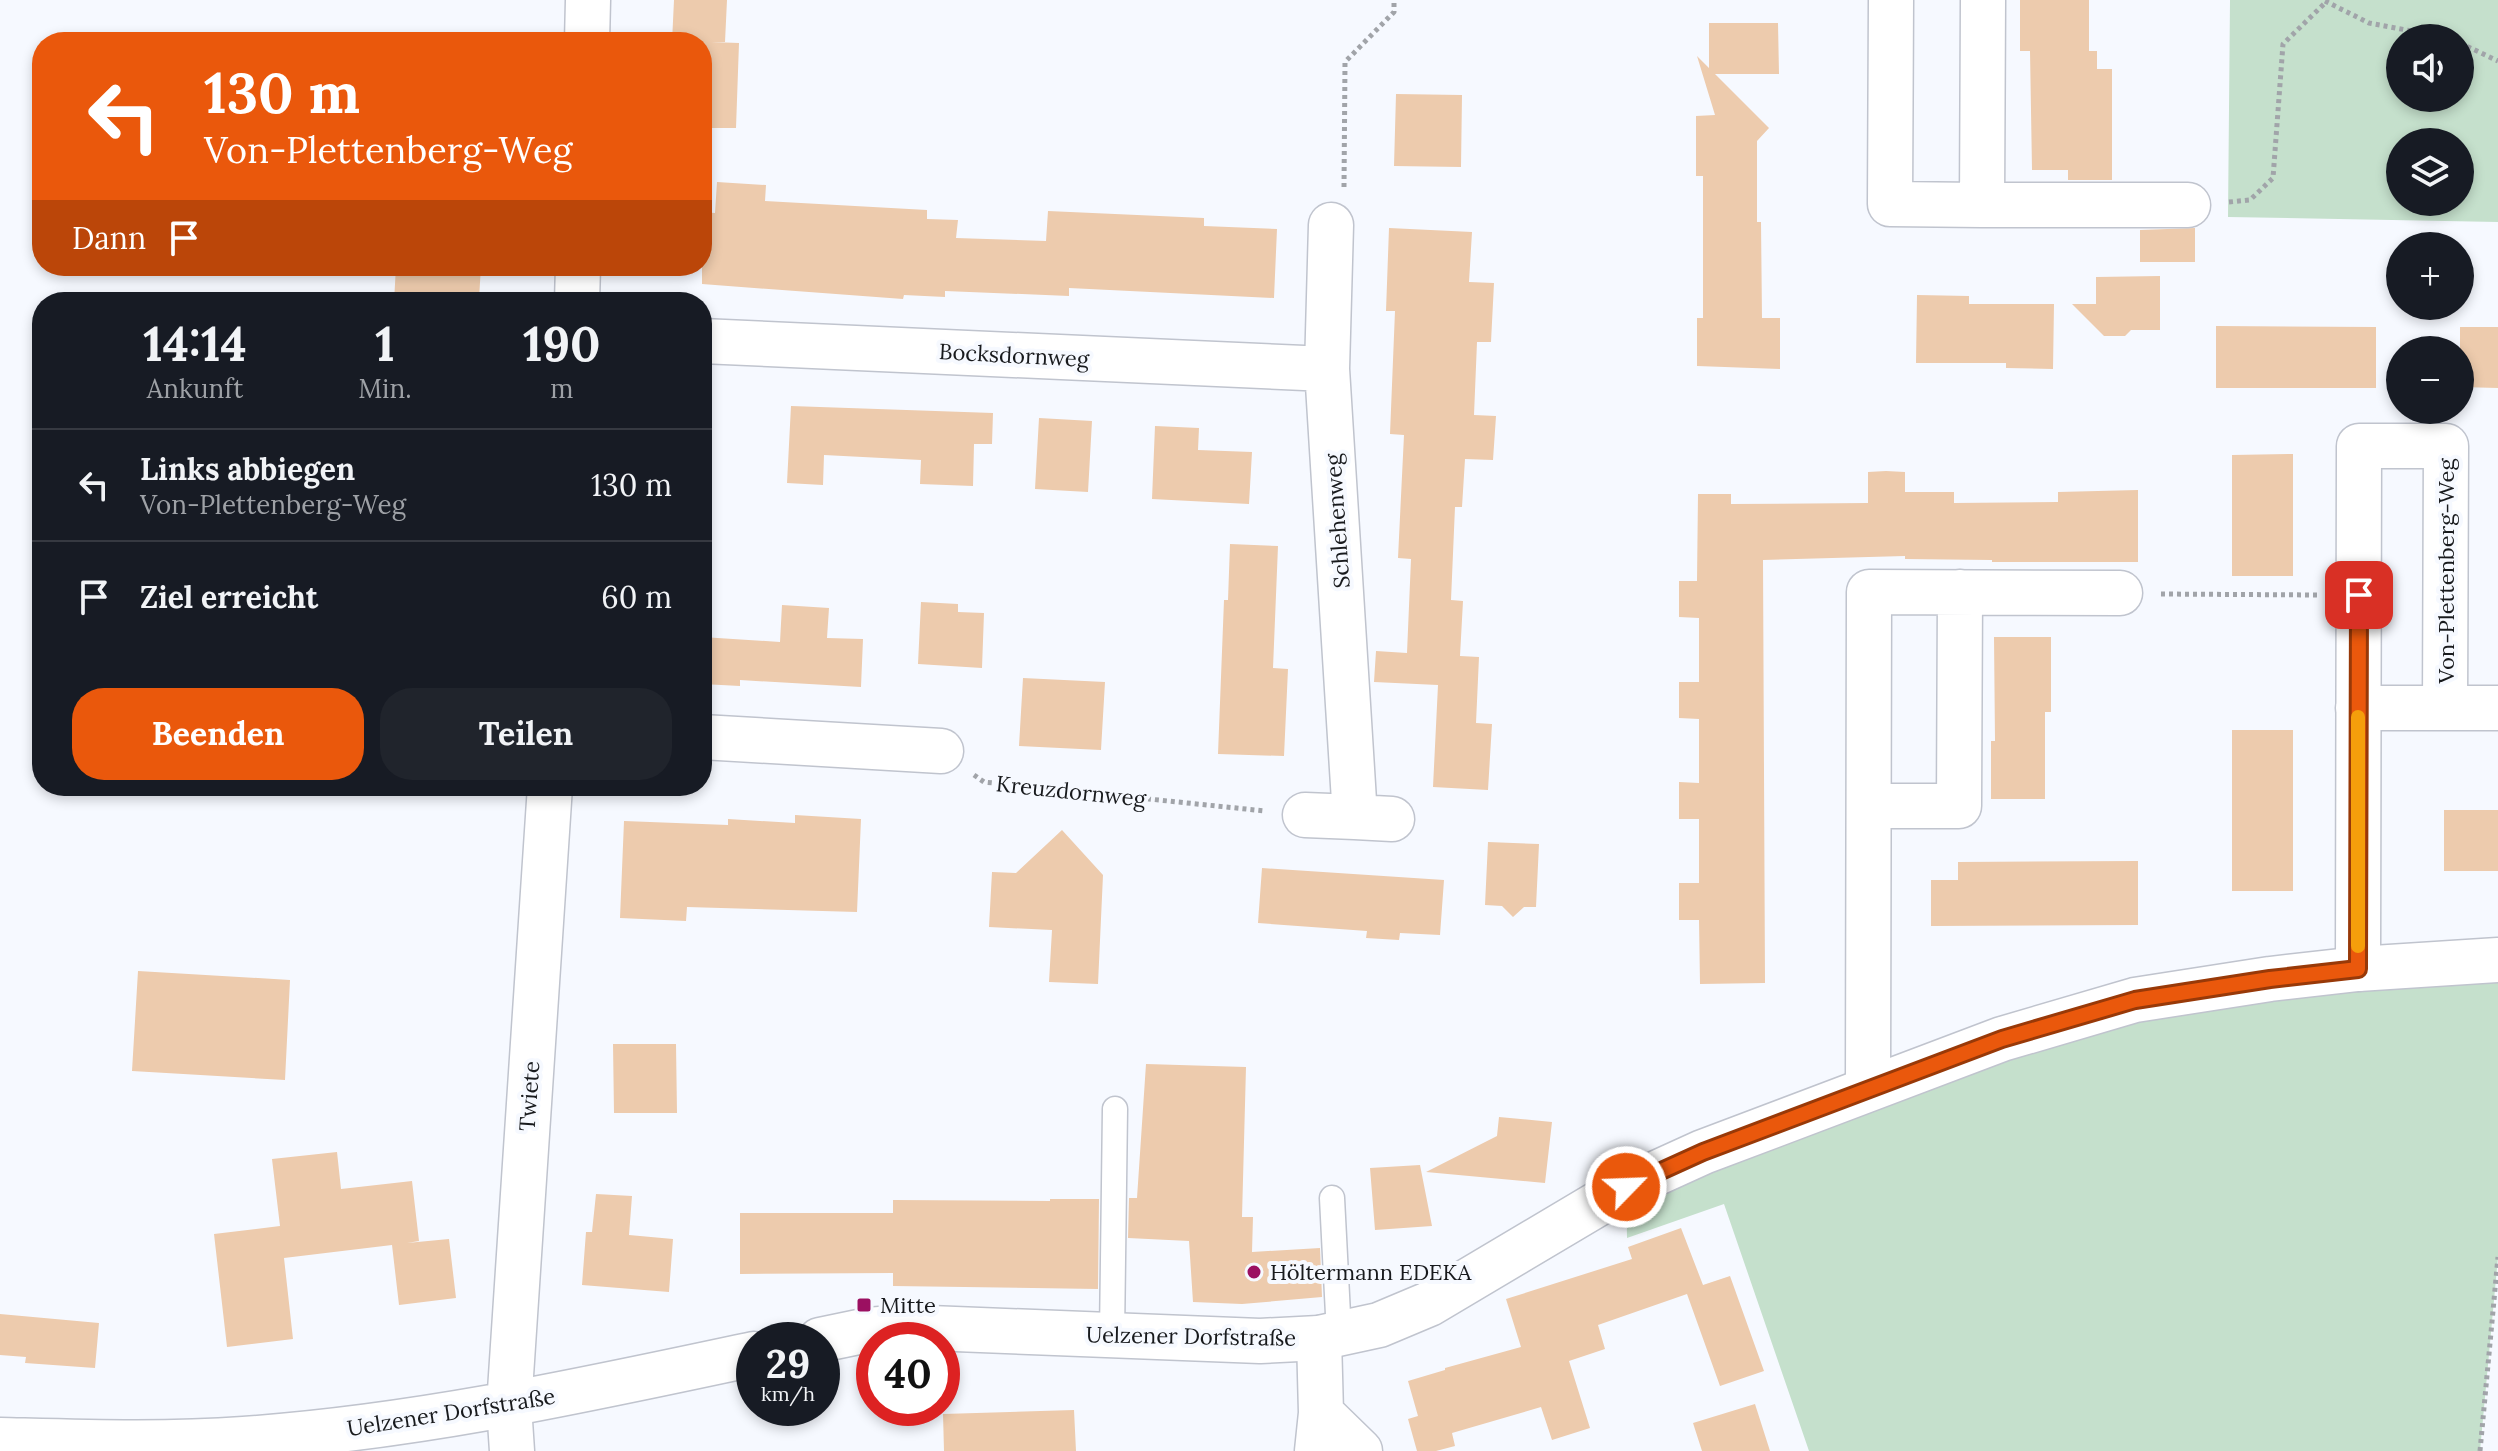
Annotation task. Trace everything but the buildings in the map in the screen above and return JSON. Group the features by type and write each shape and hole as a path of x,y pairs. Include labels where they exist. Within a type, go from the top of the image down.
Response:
{"street":[{"path":"587,32 588,0"},
{"path":"1891,0 1890,204 2188,205"},
{"path":"1982,205 1983,0"},
{"name":"Schlehenweg","path":"1305,815 1373,818 1327,369 1331,225"},
{"name":"Bocksdornweg","path":"712,341 1327,369"},
{"name":"Von-Plettenberg-Weg","path":"2358,969 2359,446 2446,446 2445,708"},
{"path":"1868,1088 1869,592 2120,593"},
{"path":"1869,806 1959,806 1960,592"},
{"name":"Von-Plettenberg-Weg","path":"2358,708 2498,708"},
{"path":"712,738 941,751"},
{"name":"Twiete","path":"512,1451 509,1406 549,796"},
{"name":"Uelzener Dorfstraße","path":"840,1336 905,1327 1260,1341 1329,1336 1379,1325 1429,1304 1626,1187 1703,1152 2002,1039 2135,1000 2358,969 2498,960"},
{"path":"1329,1336 1319,1432 1360,1451"},
{"name":"Uelzener Dorfstraße","path":"0,1440 98,1442 242,1439 367,1427 509,1406 736,1358"}],"lane":[{"path":"1112,1335 1115,1109"},
{"path":"1329,1336 1332,1198"}],"path":[{"path":"1331,225 1344,195 1345,62 1394,12 1394,0"},
{"path":"2188,205 2250,200 2273,178 2283,44 2325,1 2369,23 2386,26"},
{"path":"2474,50 2498,61"},
{"path":"2120,593 2359,595"},
{"name":"Kreuzdornweg","path":"941,751 984,782 1305,815"},
{"path":"2480,1451 2498,1257"}],"green space":[{"path":"2230,0 2498,0 2498,222 2228,217"},
{"path":"2498,960 2498,1257 2480,1451 1809,1451 1724,1204 1627,1238 1626,1187 2002,1039"}],"slow traffic":[{"path":"2358,717 2358,946"}],"place":[{"name":"Höltermann EDEKA","path":"1254,1272"},
{"name":"Mitte","path":"864,1305"}],"route":[{"path":"1626,1187 1703,1152 2002,1039 2135,1000 2358,969 2359,595"}]}
